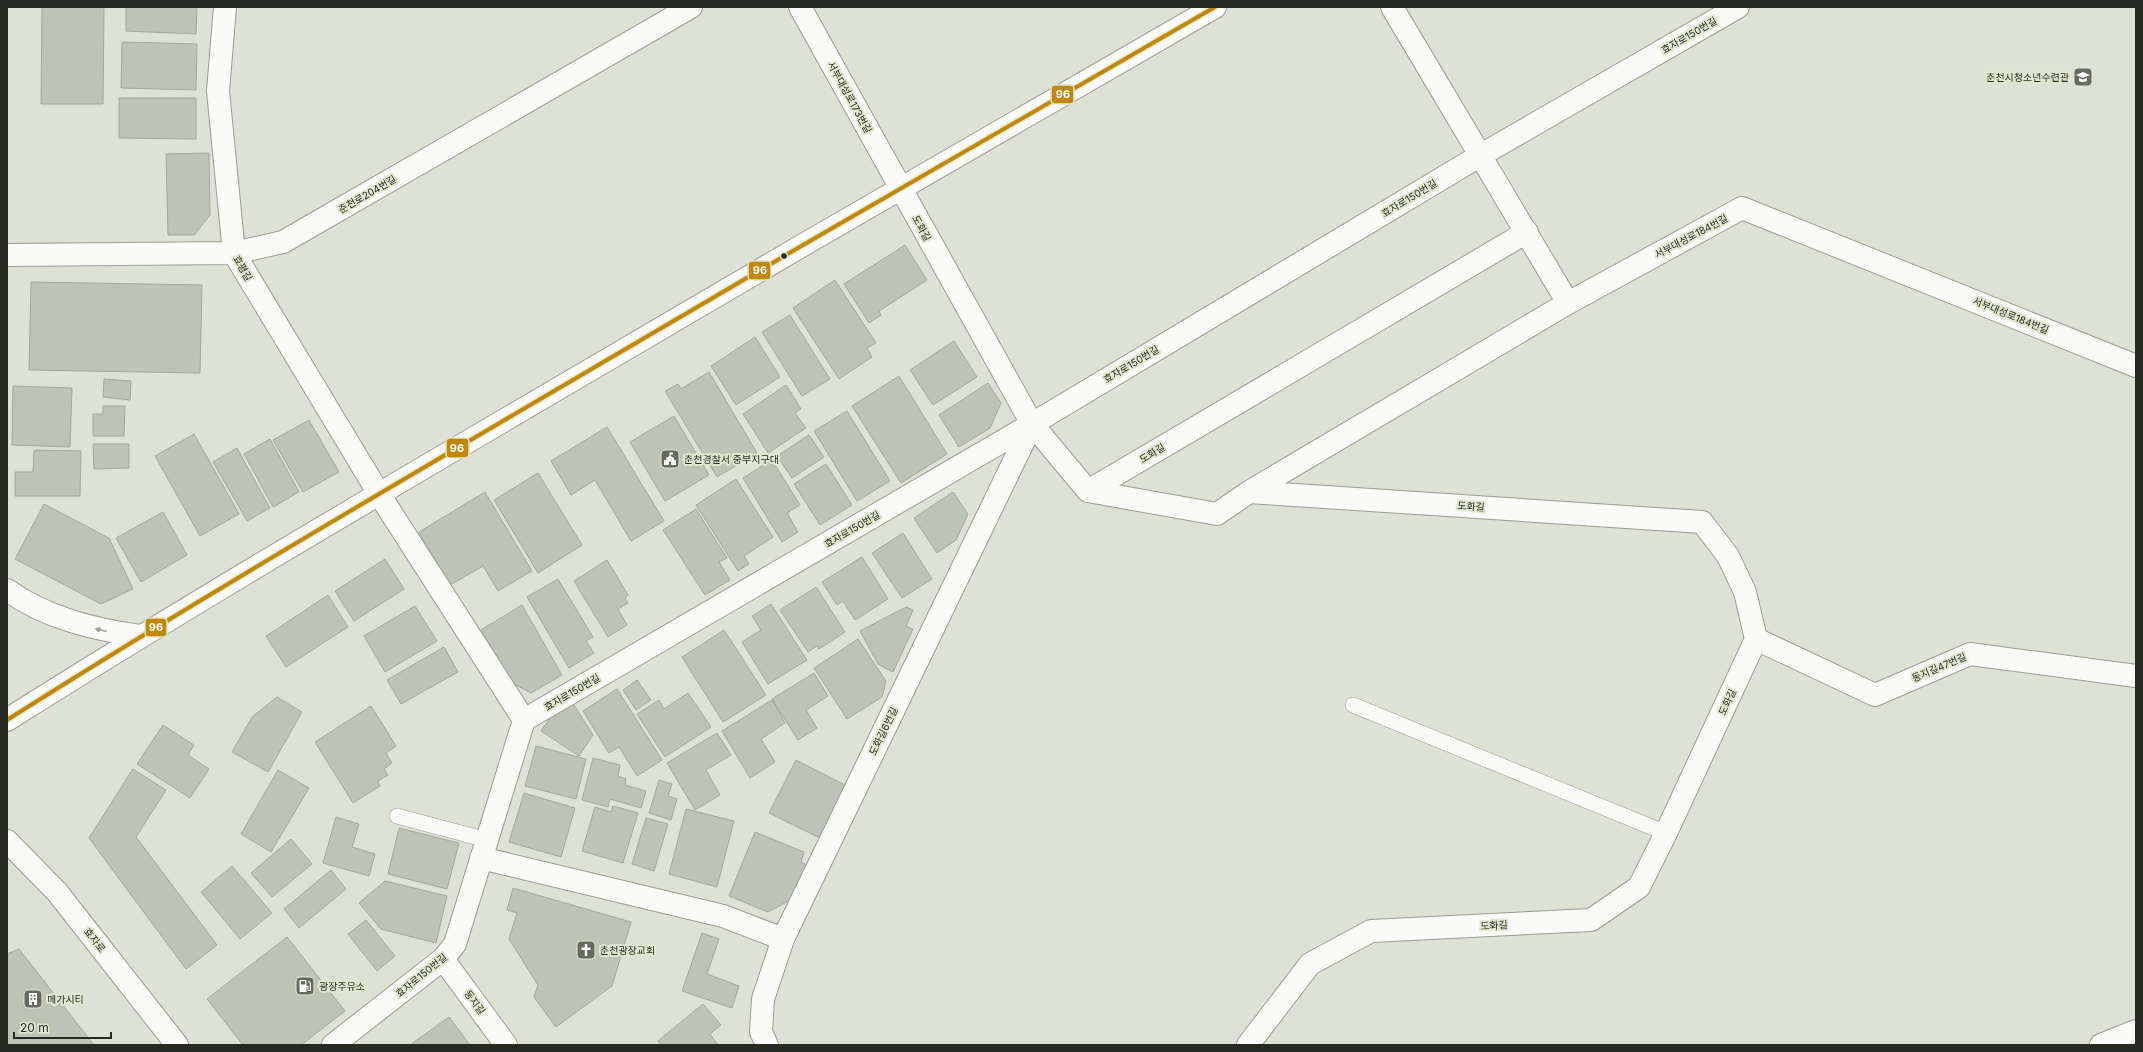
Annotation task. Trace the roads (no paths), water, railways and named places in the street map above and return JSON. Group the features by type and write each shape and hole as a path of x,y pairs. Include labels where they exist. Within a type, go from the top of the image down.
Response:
{"street":[{"name":"효평길","path":"225,7 218,91 234,253 380,494"},
{"name":"춘천로204번길","path":"7,256 234,253 283,242 691,7"},
{"name":"서부대성로173번길","path":"800,7 899,187"},
{"path":"7,720 140,636 899,187 1215,7"},
{"path":"1088,491 1217,514 1249,492 1568,302 1392,7"},
{"name":"효자로150번길","path":"333,1045 443,959 456,944 524,720 1032,424 1481,155 1738,7"},
{"name":"도화길","path":"899,187 1032,424 1088,491 1527,232"},
{"name":"서부대성로184번길","path":"1568,302 1742,208 2136,366"},
{"name":"도화길6번길","path":"767,1045 761,1032 763,999 783,939 1032,424"},
{"name":"도화길","path":"1248,1045 1310,964 1371,931 1591,920 1639,887 1666,833 1756,639 1745,592 1728,556 1702,522 1249,492"},
{"path":"380,494 524,720"},
{"path":"7,590 37,608 70,622 105,631 140,636"},
{"name":"둥지길47번길","path":"1756,639 1875,695 1970,654 2136,676"},
{"name":"효자로","path":"7,841 57,892 177,1045"},
{"path":"484,849 723,916 783,939"},
{"name":"둥지길","path":"443,959 506,1045"},
{"path":"2101,1045 2136,1031"}],"lane":[{"path":"1353,705 1666,833"},
{"path":"397,816 484,849"}],"place":[{"name":"춘천시청소년수련관","path":"2083,77"},
{"name":"춘천경찰서 중부지구대","path":"670,459"},
{"name":"춘천광장교회","path":"586,950"},
{"name":"광장주유소","path":"305,986"},
{"name":"메가시티","path":"33,999"}]}
